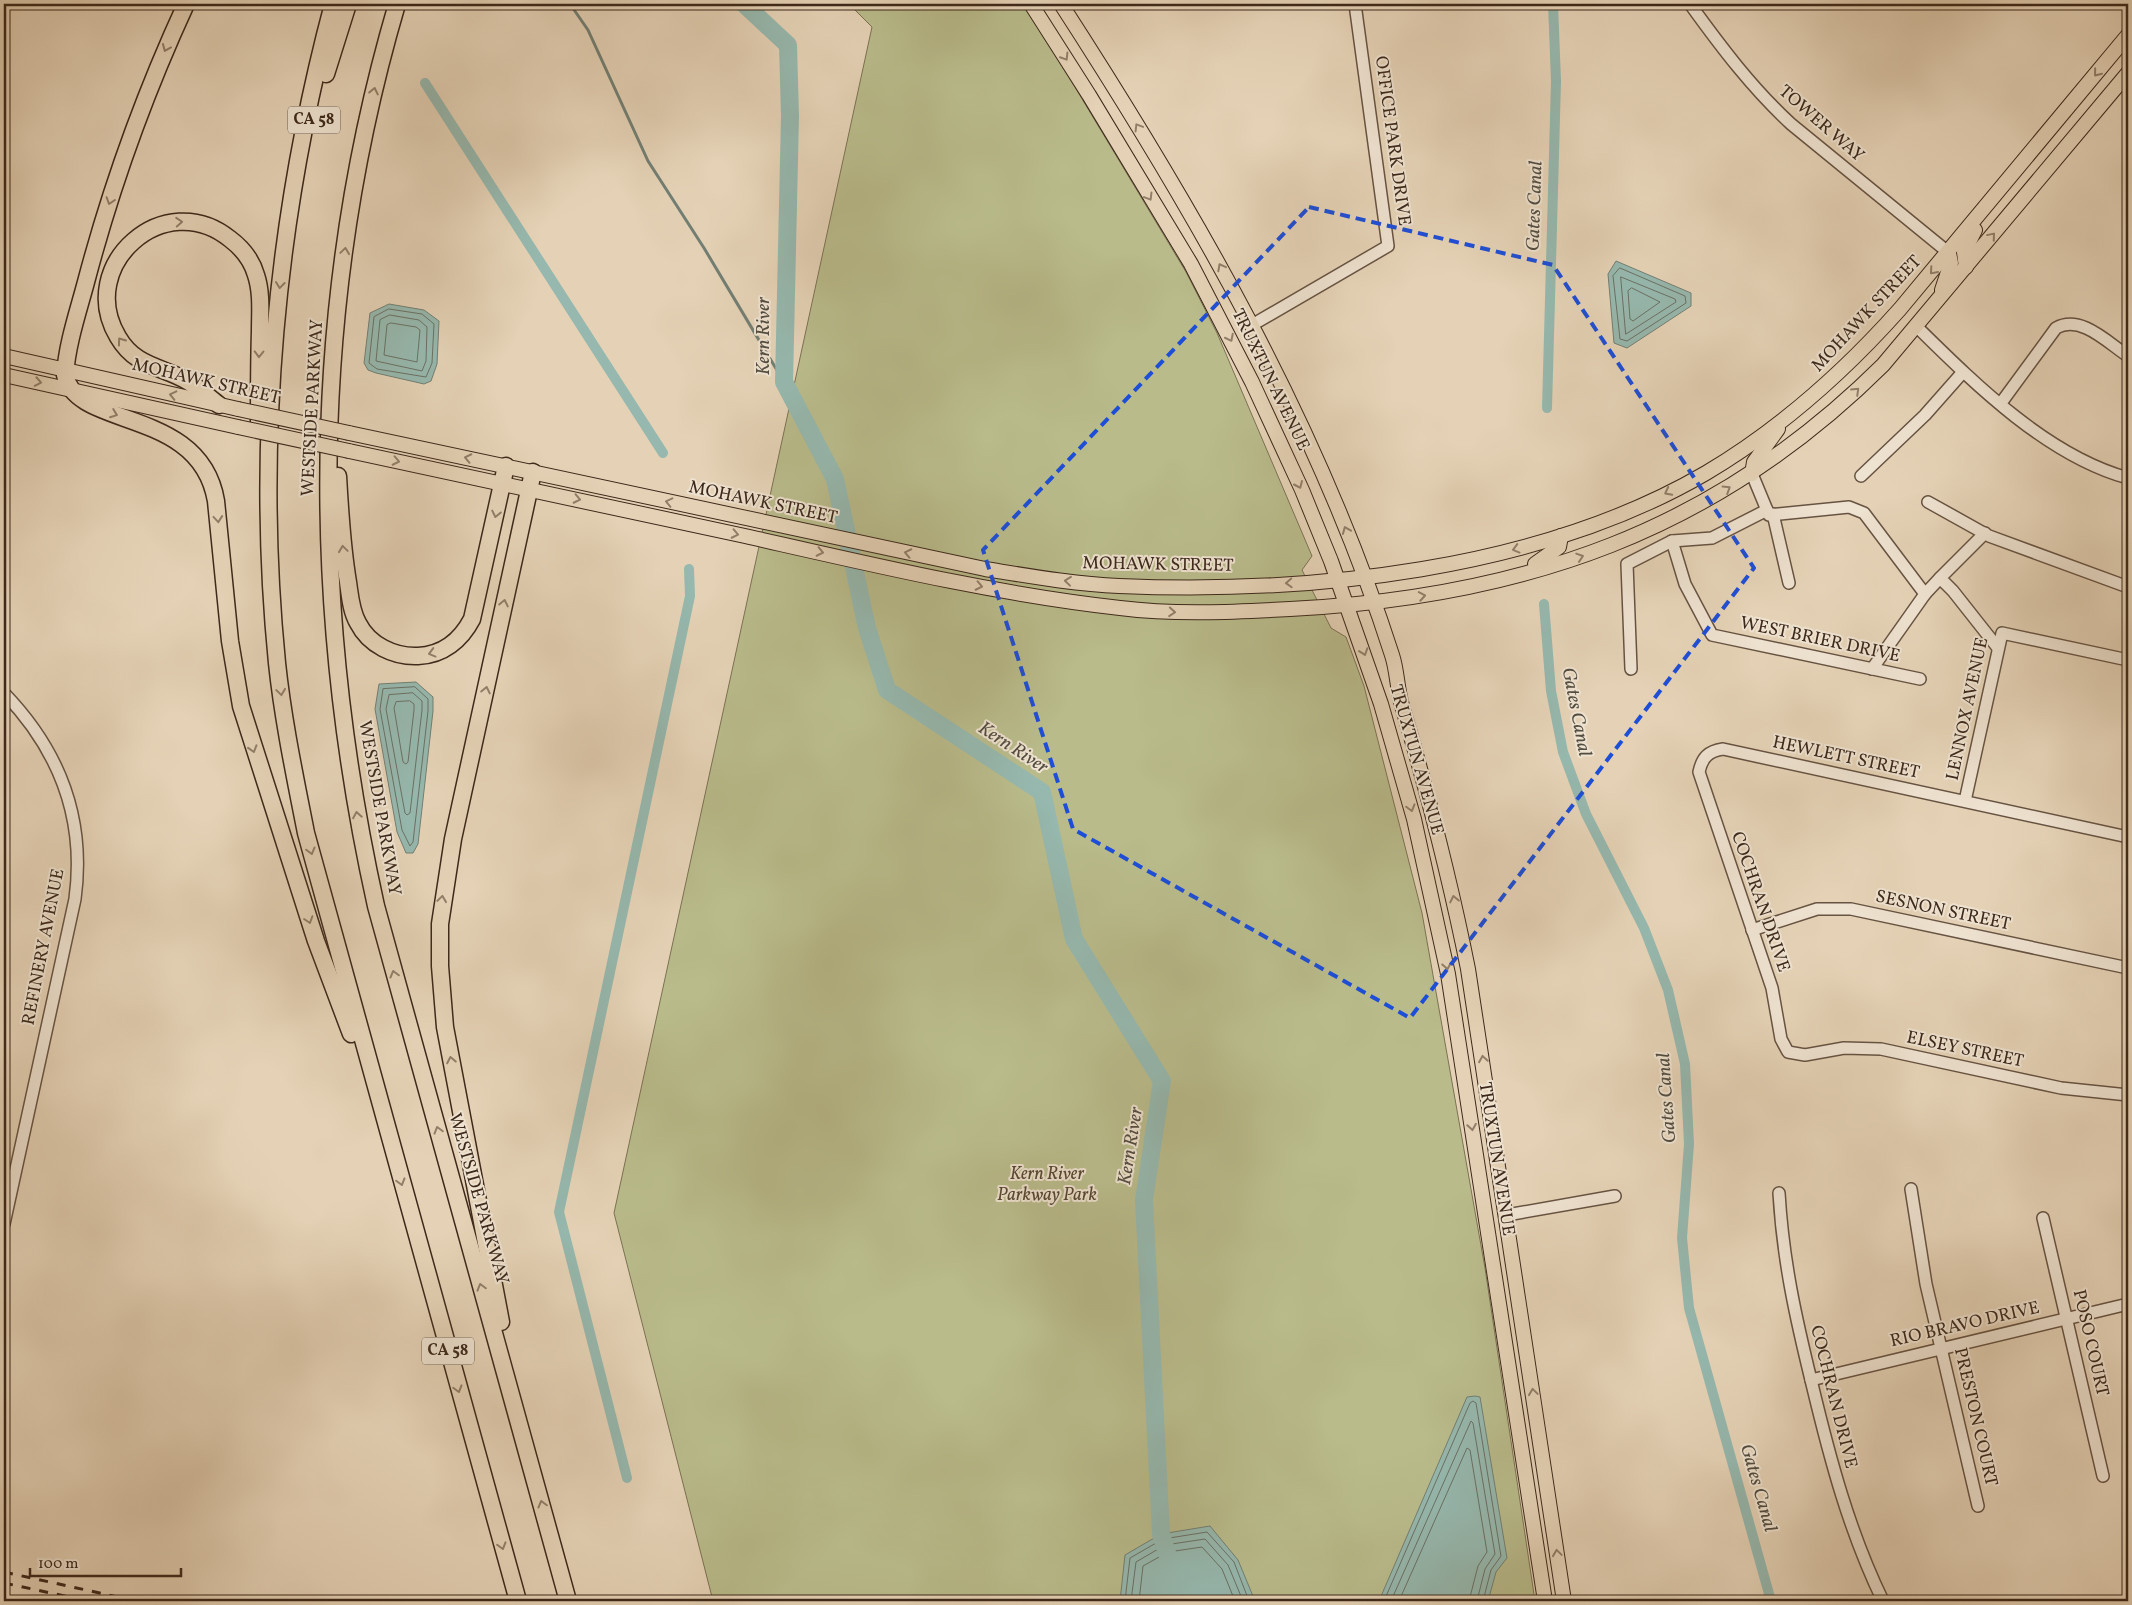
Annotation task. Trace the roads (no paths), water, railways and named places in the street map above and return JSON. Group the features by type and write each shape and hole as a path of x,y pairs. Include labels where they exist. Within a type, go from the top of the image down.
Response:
{"highway":[{"path":"186,4 143,106 110,199 81,300 65,370 66,380 72,389 97,407 177,439 197,457 212,481 216,501 231,648 243,713 320,950 378,1101"},
{"path":"277,664 269,548 269,442 274,347 287,237 307,115 333,4"},
{"name":"CA 58","path":"287,237 312,128 348,4"},
{"name":"WESTSIDE PARKWAY","path":"397,4 377,78 361,151 338,299 330,408 328,495 332,614 346,751 363,845 386,942 568,1601"},
{"path":"220,405 189,382 140,360 118,338 110,319 107,301 109,284 119,258 137,237 161,225 179,222 197,223 220,232 234,242 246,255 257,278 260,296 259,519 267,605 287,736 306,833 378,1101"},
{"path":"338,299 336,409 342,545 353,613 360,628 372,641 394,653 420,656 443,650 465,631 475,612 506,466"},
{"path":"523,1435 448,1046 439,945 442,902 453,840 533,472"},
{"name":"CA 58","path":"378,1101 518,1601"}],"main road":[{"name":"TRUXTUN AVENUE","path":"1061,4 1111,81 1213,251 1252,325 1325,480 1374,603 1393,658 1400,697 1428,795 1452,891 1475,1009 1564,1601"},
{"name":"TRUXTUN AVENUE","path":"1035,8 1200,280 1269,418 1302,490 1348,606 1393,742 1432,896 1455,1013 1545,1601"},
{"name":"MOHAWK STREET","path":"4,356 238,409 768,524 985,569 1044,579 1117,586 1180,587 1338,581 1440,565 1505,552 1562,536 1627,512 1671,492 1740,451 1784,420 1835,377 1870,343 1949,253 2128,35"},
{"name":"MOHAWK STREET","path":"4,375 348,451 529,488 999,590 1123,609 1188,613 1348,606 1374,603 1457,590 1518,575 1584,555 1649,530 1709,500 1752,474 1797,442 1841,406 1883,365 2128,73"},
{"path":"1966,267 1964,252 1987,207"},
{"path":"1938,300 1951,263 1949,253"},
{"path":"1752,474 1754,462 1784,420"},
{"path":"1518,575 1553,554 1559,547 1562,536"},
{"path":"1478,1168 1496,1208 1507,1215"}],"street":[{"name":"OFFICE PARK DRIVE","path":"1252,325 1388,246 1356,4"},
{"name":"TOWER WAY","path":"1690,4 1741,72 1770,105 1949,253"},
{"path":"2001,403 2056,328 2063,324 2080,324 2128,356"},
{"path":"1916,326 1963,372 2047,439 2102,469 2128,478"},
{"path":"1861,476 1925,415 1963,372"},
{"path":"1752,474 1770,512 1788,583"},
{"path":"1928,502 1985,533 2055,562 2128,587"},
{"path":"1631,669 1627,564 1672,541 1712,538 1770,512 1849,506 1864,513 1925,594"},
{"path":"1872,669 1925,594 1985,533"},
{"name":"WEST BRIER DRIVE","path":"1672,541 1685,584 1712,635 1920,679"},
{"path":"1940,578 1953,591 1998,648"},
{"name":"LENNOX AVENUE","path":"1965,801 2002,633 2128,660"},
{"name":"REFINERY AVENUE","path":"4,693 27,717 46,745 60,774 78,842 79,870 75,899 4,1224"},
{"name":"HEWLETT STREET","path":"1704,757 1716,750 1723,750 2128,836"},
{"name":"COCHRAN DRIVE","path":"1704,757 1700,764 1700,780 1772,988 1781,1039 1784,1046 1795,1055"},
{"name":"SESNON STREET","path":"1752,930 1817,909 1851,909 2128,968"},
{"name":"ELSEY STREET","path":"1795,1055 1805,1056 1844,1048 1880,1049 2062,1088 2128,1095"},
{"name":"PRESTON COURT","path":"1911,1189 1926,1284 1978,1506"},
{"name":"COCHRAN DRIVE","path":"1779,1193 1784,1263 1842,1504 1883,1601"},
{"path":"1507,1215 1615,1196"},
{"name":"POSO COURT","path":"2044,1218 2103,1476"},
{"name":"RIO BRAVO DRIVE","path":"1811,1380 2128,1304"}],"water":[{"path":"1616,261 1691,293 1691,306 1627,348 1614,343 1608,274"},
{"path":"389,304 424,310 439,321 437,364 431,381 424,384 376,373 368,370 364,363 370,313"},
{"path":"416,682 433,697 433,711 418,844 413,853 406,853 397,832 375,709 379,684"},
{"path":"1467,1397 1480,1397 1507,1558 1496,1572 1488,1601 1379,1601"},
{"path":"1210,1526 1238,1560 1255,1601 1120,1601 1125,1555 1161,1534"}],"waterway":[{"path":"570,4 588,30 648,161 704,248 784,382"},
{"name":"Kern River","path":"744,4 788,45 790,116 784,382 835,479 867,628 887,690 1042,792 1074,939 1162,1081 1144,1200 1161,1534 1182,1601"},
{"name":"Gates Canal","path":"1547,408 1556,81 1553,4"},
{"path":"425,83 663,453"},
{"path":"627,1478 559,1212 690,596 689,569"},
{"name":"Gates Canal","path":"1544,604 1551,691 1563,752 1586,814 1644,928 1668,990 1685,1064 1689,1144 1682,1238 1689,1308 1771,1601"}],"railway":[{"path":"4,1572 136,1601"},
{"path":"4,1583 88,1601"}],"park label":[{"name":"Kern River Parkway Park","path":"1047,1184"}]}
